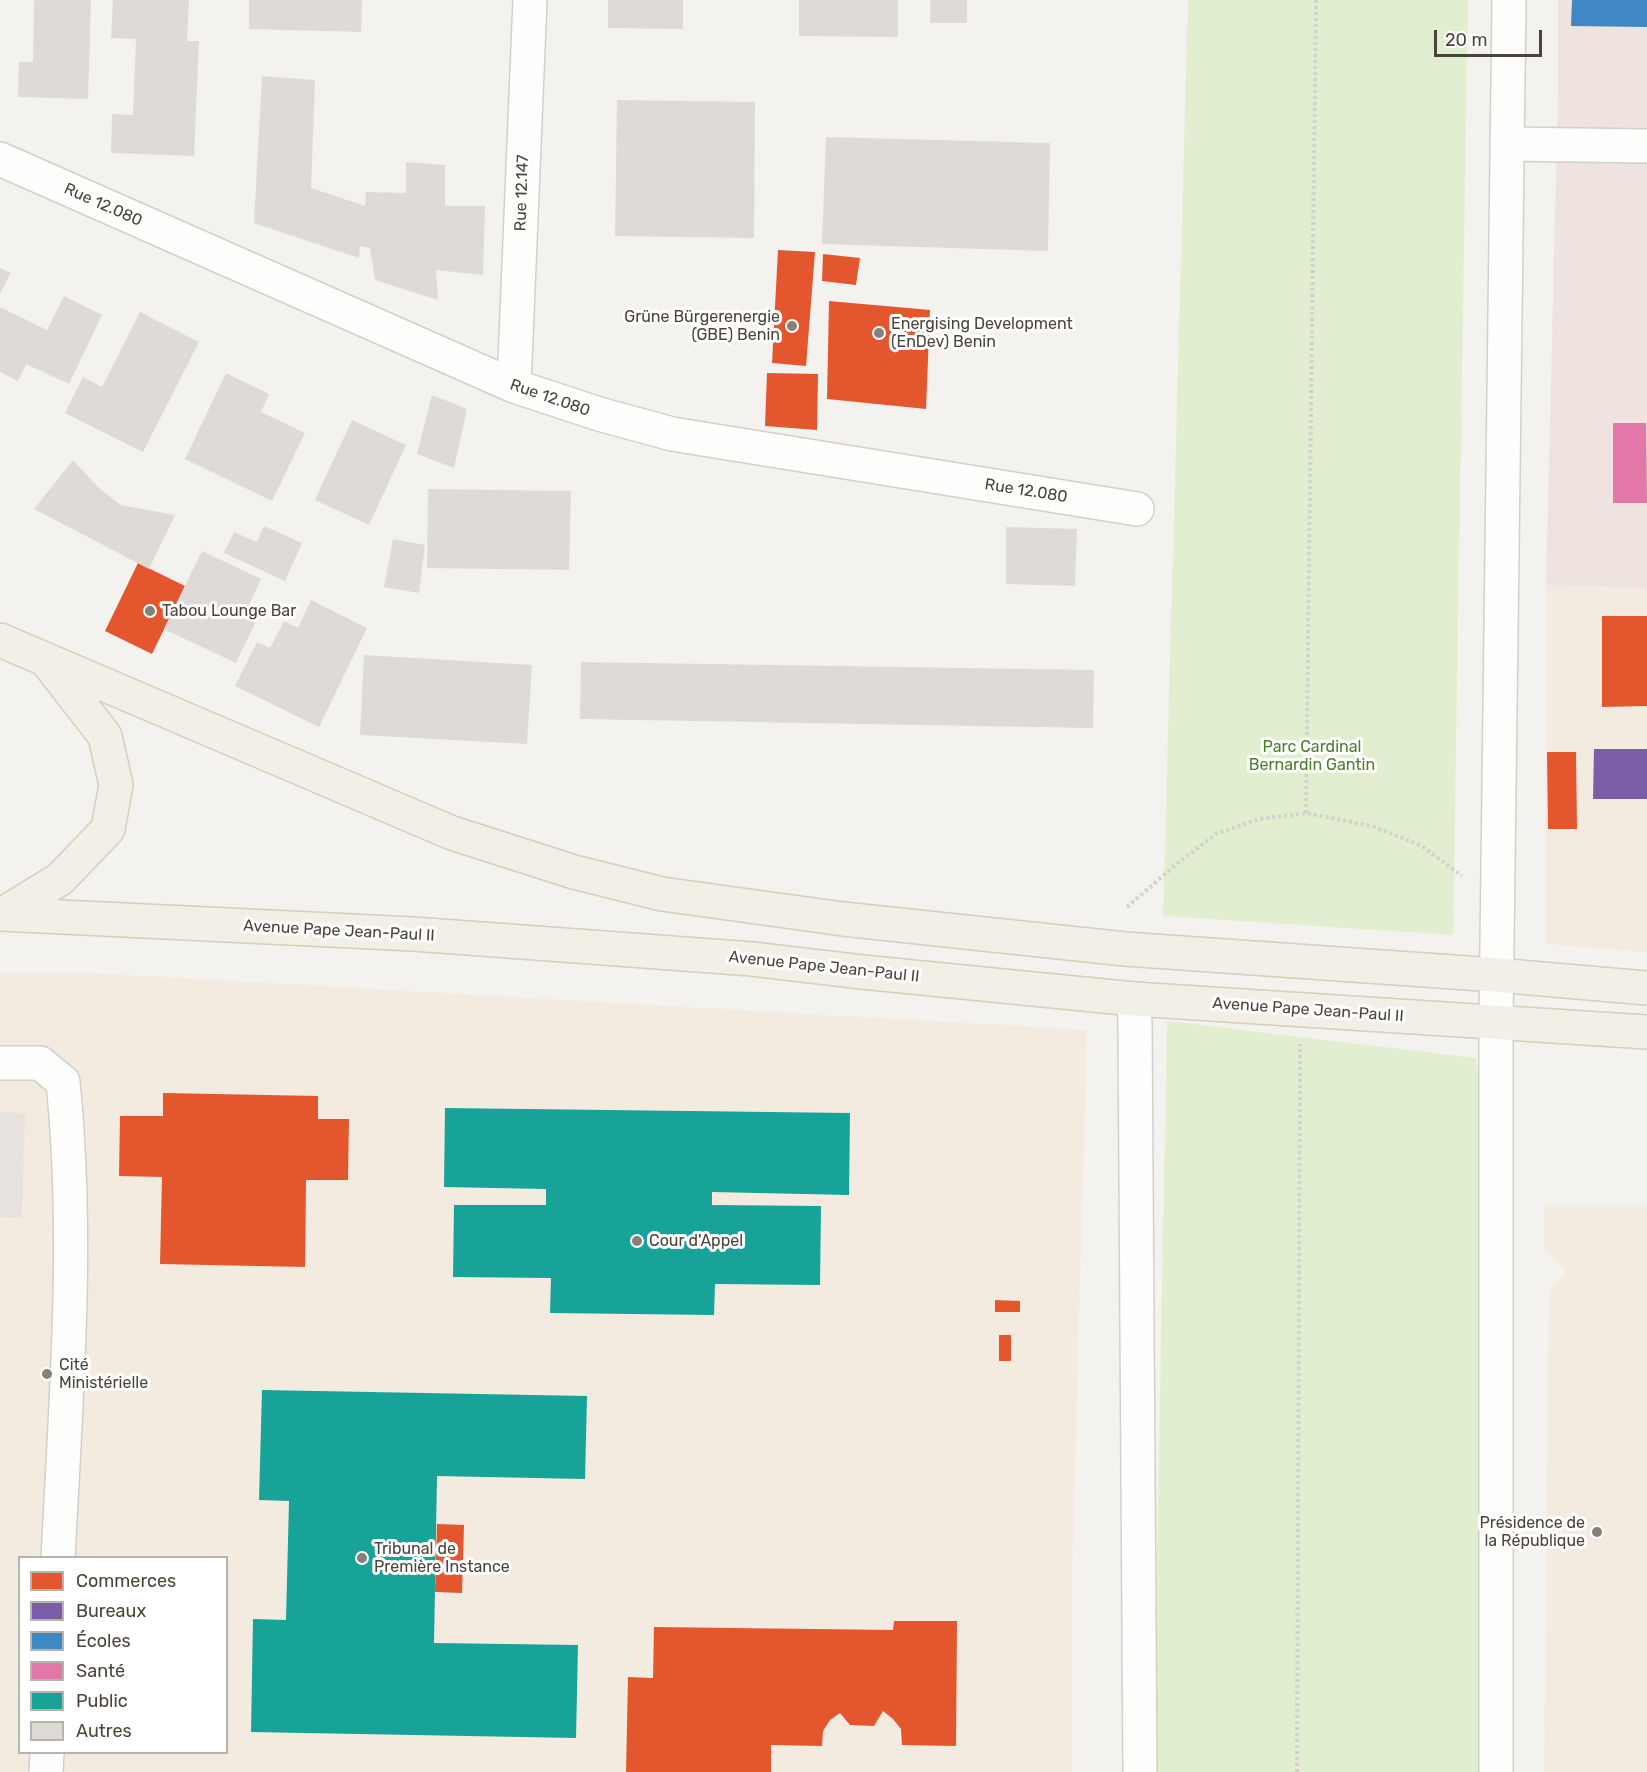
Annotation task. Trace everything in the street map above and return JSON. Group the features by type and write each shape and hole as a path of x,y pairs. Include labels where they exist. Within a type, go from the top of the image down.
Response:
{"main road":[{"path":"0,640 452,833 574,872 662,894 843,919 1125,949 1647,988"},
{"path":"2,914 60,879 108,829 116,784 105,736 47,661"},
{"name":"Avenue Pape Jean-Paul II","path":"2,914 413,934 752,959 1134,999 1647,1032"}],"street":[{"name":"Rue 12.147","path":"514,387 530,0"},
{"path":"1496,1772 1496,1023 1509,0"},
{"path":"1507,144 1647,146"},
{"name":"Rue 12.080","path":"0,159 514,387 599,414 672,434 1137,509"},
{"path":"1134,999 1140,1772"},
{"path":"0,1063 40,1063 63,1082 68,1136 70,1337 58,1556"},
{"path":"46,1772 47,1754"}],"path":[{"path":"1306,813 1316,0"},
{"path":"1127,907 1179,862 1216,834 1259,819 1306,813 1372,826 1422,846 1466,879 1497,920"},
{"path":"1297,1772 1300,1010"}],"shaded area":[{"path":"1558,0 1647,0 1647,588 1546,585 1558,92"},
{"path":"1546,585 1647,588 1647,952 1545,944"},
{"path":"0,973 93,973 1087,1030 1072,1570 1072,1772 0,1772"},
{"path":"0,1112 25,1113 22,1218 0,1217"},
{"name":"Présidence de la République","path":"1544,1207 1647,1207 1647,1772 1544,1772 1549,1293 1565,1271 1544,1247"}],"green space":[{"name":"Parc Cardinal Bernardin Gantin","path":"1188,0 1468,0 1453,935 1163,916"},
{"path":"1167,1021 1476,1058 1481,1094 1479,1772 1153,1772"}],"building: Commerces":[{"name":"Grüne Bürgerenergie (GBE) Benin","path":"778,250 815,252 806,366 772,363"},
{"path":"823,254 860,258 856,285 822,281"},
{"name":"Energising Development (EnDev) Benin","path":"829,301 930,310 926,409 827,399"},
{"path":"767,373 818,374 817,430 765,426"},
{"path":"138,563 185,586 152,654 105,631"},
{"path":"1602,616 1647,616 1647,706 1602,707"},
{"path":"1547,752 1576,752 1577,829 1548,829"},
{"path":"163,1093 318,1096 318,1119 349,1119 348,1180 306,1180 305,1267 160,1264 162,1177 119,1176 120,1116 163,1116"},
{"path":"995,1300 1020,1301 1020,1312 995,1312"},
{"path":"999,1335 1011,1335 1011,1361 999,1361"},
{"path":"437,1524 464,1525 462,1593 435,1592"},
{"path":"894,1621 957,1621 956,1746 902,1745 901,1729 883,1711 874,1726 850,1725 840,1713 830,1720 823,1731 822,1746 771,1745 771,1772 626,1772 628,1677 653,1678 654,1627 893,1630"}],"building: Bureaux":[{"path":"1594,749 1647,749 1647,799 1593,799"}],"building: Écoles":[{"path":"1572,0 1647,0 1647,27 1571,26"}],"building: Santé":[{"path":"1613,423 1646,423 1647,503 1613,503"}],"building: Public":[{"name":"Cour d'Appel","path":"445,1108 850,1113 849,1195 712,1192 712,1205 821,1206 820,1285 715,1284 714,1315 550,1313 551,1278 453,1277 454,1205 546,1205 546,1189 444,1187"},
{"name":"Tribunal de Première Instance","path":"262,1390 587,1396 585,1479 437,1476 434,1643 578,1645 576,1738 251,1732 253,1619 286,1620 289,1501 259,1500"}],"building: Autres":[{"path":"34,0 91,0 88,99 18,97 19,62 33,62"},
{"path":"113,0 189,0 187,41 199,41 194,156 111,153 112,114 133,115 136,39 111,38"},
{"path":"249,0 362,0 361,32 249,29"},
{"path":"608,0 683,0 683,29 608,28"},
{"path":"799,0 898,0 898,37 799,36"},
{"path":"930,0 967,0 967,23 930,23"},
{"path":"262,76 315,80 311,188 365,206 366,192 406,193 406,162 445,165 445,206 485,206 483,275 436,270 438,300 375,280 370,248 360,246 359,258 254,223"},
{"path":"617,100 755,102 754,238 615,236"},
{"path":"826,137 1050,143 1048,251 822,244"},
{"path":"0,268 11,273 0,294"},
{"path":"64,296 102,315 69,384 26,364 18,381 0,372 0,307 47,330"},
{"path":"140,312 199,342 143,452 65,413 83,377 102,387"},
{"path":"226,373 269,394 261,412 305,433 272,501 185,459"},
{"path":"432,395 467,409 454,468 417,454"},
{"path":"352,420 406,445 369,525 315,500"},
{"path":"73,460 98,487 120,505 175,515 149,569 34,509"},
{"path":"428,489 571,491 569,570 427,568"},
{"path":"264,526 302,543 285,581 224,553 234,532 257,542"},
{"path":"1006,527 1077,529 1075,586 1006,584"},
{"path":"393,539 425,545 419,593 384,587"},
{"path":"202,551 261,579 248,607 260,613 236,663 164,629"},
{"path":"311,600 367,628 319,727 235,686 257,642 270,648 284,621 298,628"},
{"path":"364,655 532,665 527,744 360,735"},
{"path":"581,662 1094,670 1093,728 580,719"}],"place":[{"name":"Grüne Bürgerenergie (GBE) Benin","path":"792,326"},
{"name":"Energising Development (EnDev) Benin","path":"879,333"},
{"name":"Tabou Lounge Bar","path":"150,611"},
{"name":"Cour d'Appel","path":"637,1241"},
{"name":"Cité Ministérielle","path":"47,1374"},
{"name":"Présidence de la République","path":"1597,1532"},
{"name":"Tribunal de Première Instance","path":"362,1558"}]}
